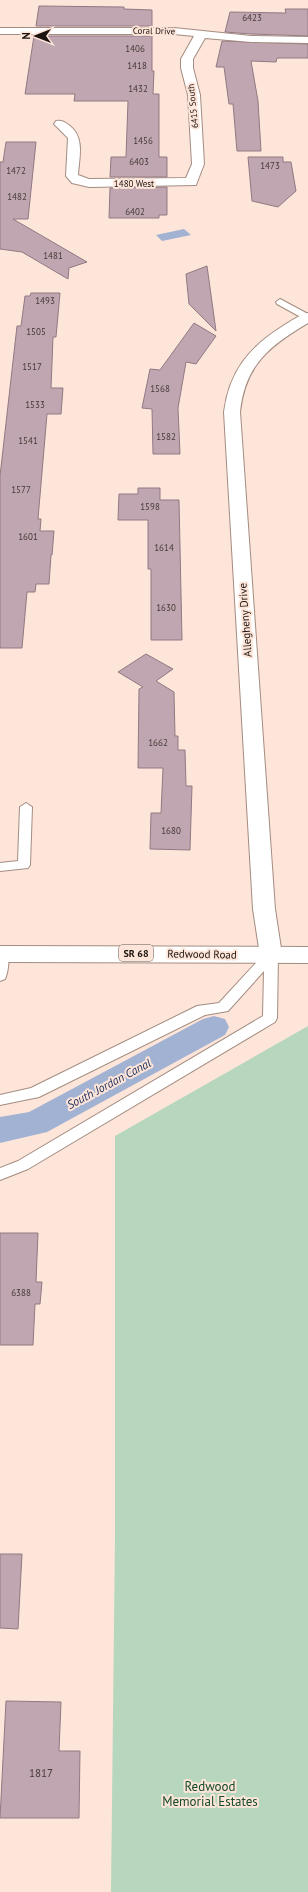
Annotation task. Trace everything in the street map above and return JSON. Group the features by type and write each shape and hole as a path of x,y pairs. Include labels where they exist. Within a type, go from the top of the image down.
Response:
{"street":[{"name":"Coral Drive","path":"0,31 164,31 202,33 251,39 308,40"},
{"name":"6415 South","path":"191,182 198,164 194,95 187,68 187,59 190,51 202,33"},
{"name":"1480 West","path":"60,124 69,131 74,138 72,176 76,180 89,183 191,182"},
{"name":"Allegheny Drive","path":"272,955 264,909 232,412 241,374 254,357 280,333 308,318"},
{"name":"Redwood Road","path":"1,954 112,953 308,955"}],"lane":[{"path":"280,302 308,318"},
{"path":"0,866 24,865 26,807"},
{"path":"0,976 1,954"},
{"path":"0,1100 34,1093 202,1010 223,1007 272,955"},
{"path":"0,1174 23,1165 270,1018 272,955"}],"green space":[{"name":"Redwood Memorial Estates","path":"308,1026 308,1892 111,1892 115,1534 115,1136"}],"water":[{"path":"184,229 191,235 162,241 156,235"}],"building":[{"path":"39,6 124,7 124,9 152,10 152,26 36,26"},
{"path":"285,9 308,9 308,36 225,32 230,12 286,13"},
{"path":"34,36 152,36 152,71 154,71 153,94 159,94 159,157 167,157 167,177 110,177 111,157 126,157 128,101 74,101 75,94 25,94"},
{"path":"222,41 308,44 308,58 277,58 276,62 251,61 258,101 261,151 237,151 233,104 229,104 224,67 216,67"},
{"path":"6,142 36,142 28,219 13,219 87,262 69,268 68,279 22,252 0,249 0,162 3,162"},
{"path":"248,157 283,157 283,162 291,162 296,191 278,207 252,201"},
{"path":"167,187 167,215 159,215 159,218 109,218 110,188"},
{"path":"207,266 216,331 189,304 186,274"},
{"path":"31,293 60,293 56,337 53,337 51,388 63,388 61,414 47,414 38,519 41,519 40,531 54,531 52,555 49,584 36,584 35,592 27,592 22,648 0,648 0,476 17,326 21,326 25,296 30,296"},
{"path":"194,323 216,336 196,364 186,362 178,408 180,454 153,454 152,409 142,408 150,369 160,370"},
{"path":"138,488 160,488 160,500 179,500 182,640 151,640 151,569 148,569 148,520 118,520 119,494 138,494"},
{"path":"146,654 173,669 156,681 174,692 175,736 178,736 178,750 185,750 186,786 192,786 190,850 150,849 151,813 161,813 163,768 138,768 139,689 143,687 118,672"},
{"path":"0,1233 38,1233 36,1282 42,1282 40,1304 35,1304 33,1345 0,1345"},
{"path":"0,1554 22,1554 18,1629 0,1628"},
{"path":"6,1701 61,1702 59,1751 80,1751 79,1818 0,1818"}],"waterway":[{"name":"South Jordan Canal","path":"0,1130 36,1123 214,1027"}]}
